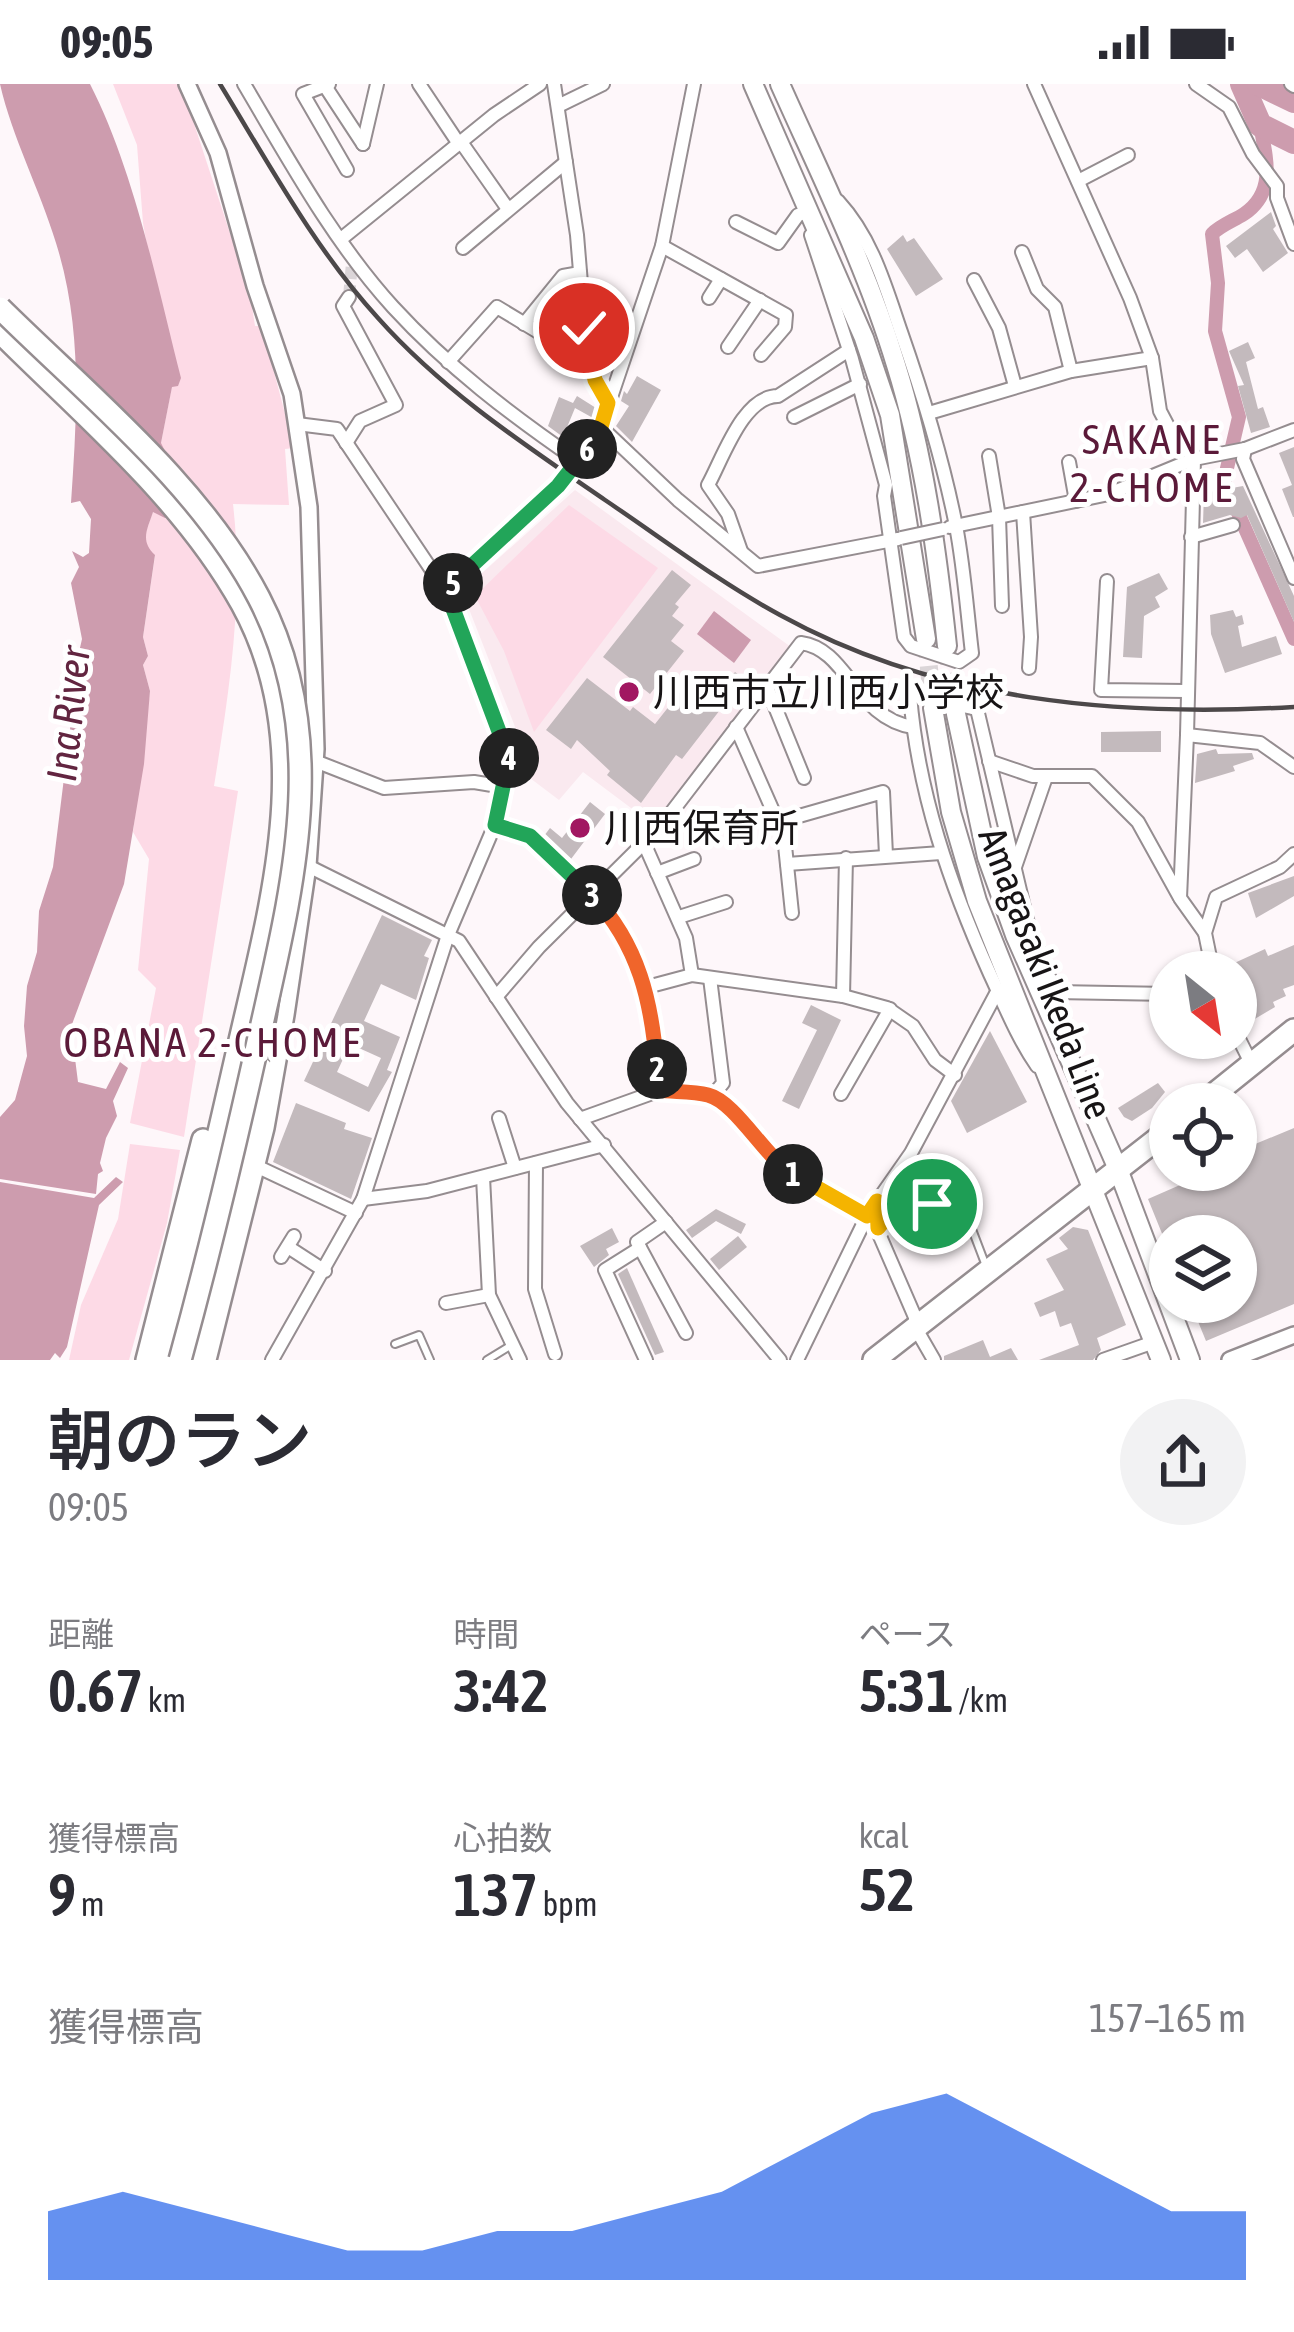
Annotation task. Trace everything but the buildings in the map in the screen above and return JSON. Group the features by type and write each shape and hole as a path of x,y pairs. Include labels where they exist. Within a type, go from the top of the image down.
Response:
{"highway":[{"path":"0,308 198,507 237,560 278,638 299,719 303,764 297,854 250,1138 193,1360"},
{"path":"0,332 174,508 244,608 274,686 281,726 285,786 279,852 220,1130 164,1360"},
{"path":"147,1360 279,852"},
{"path":"179,1360 238,1133 282,934"},
{"path":"1230,1083 1294,1030"},
{"path":"874,1360 1149,1145"}],"main road":[{"path":"753,84 864,338 890,415 926,640"},
{"path":"780,84 872,292 906,398 929,511 947,646"},
{"name":"Amagasaki Ikeda Line","path":"933,708 951,812 977,901 1158,1351"},
{"name":"Amagasaki Ikeda Line","path":"956,714 987,857 1015,934 1118,1169 1190,1360"}],"street":[{"path":"188,84 218,153 255,286 284,363 297,424 309,507 315,761 308,866 286,1016 256,1166 208,1360"},
{"path":"244,84 352,259 391,304 448,362 578,461"},
{"path":"347,170 303,94 327,85 363,144 377,84"},
{"path":"418,84 508,209"},
{"path":"341,239 540,84"},
{"path":"554,84 587,356 608,403"},
{"path":"558,106 603,84"},
{"path":"446,590 544,499 601,427 662,246 694,84"},
{"path":"1034,84 1152,358 1160,411 1194,459 1180,898"},
{"path":"1196,84 1229,107 1277,186 1276,198 1294,244"},
{"path":"1078,181 1128,155"},
{"path":"463,248 566,162"},
{"path":"805,205 816,257 860,384 886,485 904,637 911,646 959,662 972,653 928,413 876,258 854,218 825,186"},
{"path":"736,222 778,243 805,205"},
{"path":"662,246 785,315 786,322 760,355"},
{"path":"1022,252 1037,289 1055,308 1071,371"},
{"path":"524,324 563,275 580,273"},
{"path":"709,298 721,279"},
{"path":"974,280 999,328 1015,386"},
{"path":"346,442 360,421 396,405 343,306 349,297"},
{"path":"728,347 760,300"},
{"path":"448,362 497,308 545,336"},
{"path":"741,552 728,514 708,485 753,404 778,396 849,350"},
{"path":"928,413 1071,371 1152,358"},
{"path":"966,382 971,399"},
{"path":"794,417 860,384"},
{"path":"272,1360 360,1206 448,935 495,825 509,755 446,590 337,429 297,424"},
{"path":"601,427 678,500 758,566 1109,494 1194,459 1236,451 1294,430"},
{"path":"1236,451 1244,458 1294,578"},
{"path":"989,456 999,517 1002,605"},
{"path":"1070,462 1076,501"},
{"path":"1023,512 1031,637 1028,668"},
{"path":"1191,537 1233,526"},
{"path":"1107,581 1101,690 1186,692"},
{"path":"496,997 590,893 644,843 801,644 811,645 844,673 880,717 913,727"},
{"path":"766,687 804,778"},
{"path":"1048,1082 1018,1038 941,853 910,695 977,709 1027,920 1055,992 1076,1073"},
{"path":"736,727 778,822 792,913"},
{"path":"1186,735 1260,743 1294,767"},
{"path":"315,761 384,788 474,782 504,787"},
{"path":"988,761 1046,777 1092,776 1138,822 1205,933 1209,951"},
{"path":"1014,871 1046,777"},
{"path":"778,822 883,792 886,855"},
{"path":"495,825 530,836 610,915 647,987 658,1090"},
{"path":"644,843 679,917 692,975"},
{"path":"787,864 941,853"},
{"path":"1205,933 1216,897 1280,867 1294,854"},
{"path":"843,996 846,858"},
{"path":"657,873 694,859"},
{"path":"308,866 459,941 580,1119 780,1360"},
{"path":"679,917 726,902"},
{"path":"647,987 692,975 843,996 890,1009 913,1026 935,1060 955,1075"},
{"path":"710,978 723,1083 713,1095"},
{"path":"797,1360 867,1216 910,1153 998,990"},
{"path":"1055,992 1149,994"},
{"path":"841,1094 890,1009"},
{"path":"1249,1059 1252,1066"},
{"path":"580,1119 658,1090 713,1095 779,1166 867,1216"},
{"path":"499,1118 515,1168"},
{"path":"256,1166 360,1206 604,1145"},
{"path":"536,1163 535,1289 556,1354"},
{"path":"483,1177 489,1295 520,1360"},
{"path":"877,1201 878,1228 915,1327 934,1360"},
{"path":"666,1222 637,1243 686,1333"},
{"path":"288,1247 325,1271"},
{"path":"640,1248 605,1270 646,1360"},
{"path":"446,1303 489,1295"},
{"path":"1230,1360 1294,1335"},
{"path":"1103,1360 1158,1351"},
{"path":"179,1360 193,1360"}],"lane":[{"path":"946,1161 987,1270"},
{"path":"878,1228 888,1216 959,1193"},
{"path":"395,1344 419,1335 430,1360"},
{"path":"487,1360 513,1344"}],"shaded area":[{"path":"0,84 90,84 132,190 181,378 172,387 161,443 167,455 169,515 165,518 153,512 146,535 155,555 143,637 150,691 144,764 124,884 71,1027 78,1082 106,1089 120,1062 128,1068 113,1101 117,1116 106,1138 96,1194 0,1179 0,1117 15,1100 27,1056 27,986 37,952 39,911 53,867 74,697 80,683 77,661 82,639 71,583 79,567 72,551 83,557 89,553 91,519 80,501 71,503 76,372 65,275"},
{"path":"113,84 181,84 250,294 255,326 262,326 294,448 285,449 289,505 233,504 236,610 214,786 238,791 184,1137 130,1123 156,988 138,970 149,859 133,832 150,691 143,637 155,556 144,537 153,511 172,386 143,223 137,145"},
{"name":"川西市立川西小学校","path":"575,490 791,647 655,826 583,772 559,800 518,769 519,737 462,591"},
{"path":"569,505 658,568 534,732 504,651 475,596"},
{"path":"714,611 751,640 734,663 697,634"},
{"path":"130,1144 180,1150 167,1223 129,1360 69,1360 81,1305 118,1219"},
{"path":"116,1177 123,1182 99,1205 67,1347 60,1358 55,1353 50,1360 0,1360 0,1182 94,1198"}],"waterway":[{"path":"1242,84 1260,125 1294,142"},
{"path":"1259,84 1294,101"},
{"path":"1260,125 1267,173 1261,195 1244,214 1212,234 1218,283 1215,331 1239,417 1224,481 1294,639"}],"tunnel":[{"path":"349,297 352,263"},
{"path":"926,639 933,708"},
{"path":"947,646 956,714"}],"railway":[{"path":"220,84 313,235 403,345 515,437 757,602 840,644 966,685 1096,705 1294,707"}],"place":[{"name":"川西市立川西小学校","path":"629,692"},
{"name":"川西保育所","path":"580,828"}],"district":[{"name":"SAKANE 2-CHOME","path":"1152,463"},
{"name":"OBANA 2-CHOME","path":"213,1042"}],"route":[{"path":"584,328 587,356 608,403 601,427 558,486 446,590 509,755 495,825 530,836 610,915 647,987 658,1090 713,1095 779,1166 867,1216 877,1201 878,1228 888,1216 932,1204"}],"water label":[{"name":"Ina River","path":"68,714"}]}
